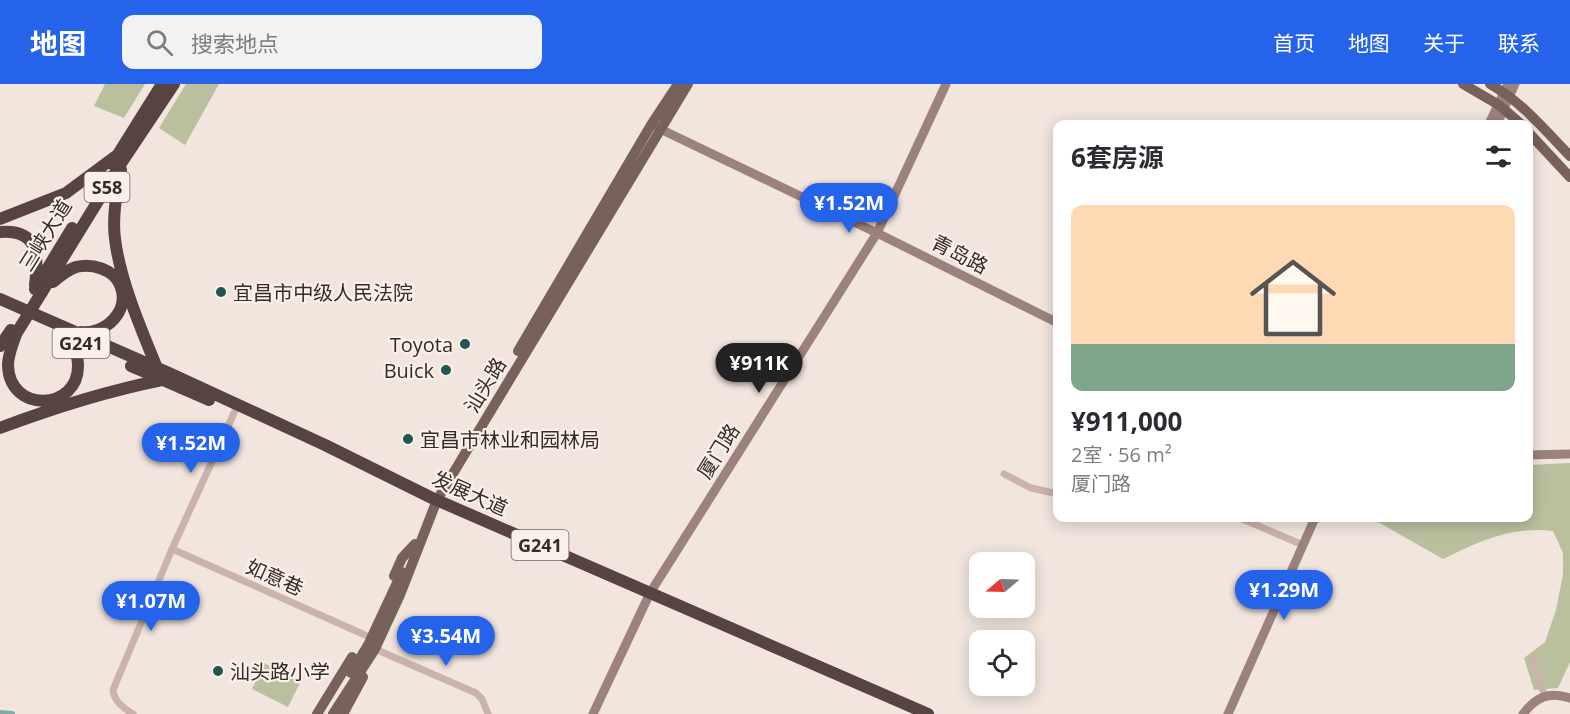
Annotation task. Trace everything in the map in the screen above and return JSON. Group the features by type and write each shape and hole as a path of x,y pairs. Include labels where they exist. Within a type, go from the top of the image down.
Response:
{"highway":[{"name":"三峡大道","path":"0,360 14,332 120,159 162,84"},
{"name":"三峡大道","path":"120,159 174,84"},
{"path":"0,219 66,193 120,159"},
{"path":"120,159 114,213 114,238 124,276 156,368"},
{"path":"0,232 14,231 32,243 37,253 41,290"},
{"path":"14,332 8,366 15,388 36,401 47,401 68,391 76,378 78,365 71,334 91,333 104,328 114,320 120,310 122,298 120,285 113,275 103,269 91,266 77,267 63,273 41,290"},
{"name":"发展大道","path":"0,299 162,380 911,714"},
{"name":"发展大道","path":"0,306 156,368 325,445 433,502"},
{"name":"三峡大道","path":"0,346 14,332"},
{"path":"0,340 14,332"},
{"path":"0,428 34,415 127,387 162,380"},
{"name":"发展大道","path":"648,596 928,714"}],"main road":[{"name":"汕头路","path":"325,714 368,645 433,502 656,127 678,84"},
{"name":"汕头路","path":"656,127 688,84"},
{"path":"1463,84 1501,107 1516,120"},
{"path":"1490,84 1507,91 1570,156"},
{"path":"1533,137 1570,177"},
{"name":"汕头路","path":"325,714 375,649 400,595 433,502"},
{"path":"325,714 402,558 415,544"},
{"path":"343,714 357,691 375,649"}],"street":[{"name":"厦门路","path":"593,714 648,596 877,232 946,84"},
{"path":"1498,120 1507,91 1515,84"},
{"path":"1492,120 1501,107"},
{"name":"青岛路","path":"656,127 877,232 1053,320"},
{"path":"134,714 121,706 114,697 113,690 172,549 235,411"},
{"path":"1533,455 1570,454"},
{"path":"1004,474 1031,488 1053,493"},
{"path":"1249,522 1301,544"},
{"path":"1301,544 1309,522"},
{"path":"1226,714 1313,522"},
{"name":"如意巷","path":"172,549 365,635"},
{"path":"375,649 476,693 482,699 488,714"},
{"path":"1532,660 1545,697"},
{"path":"1523,714 1531,703 1550,694 1570,698"}],"green space":[{"path":"105,84 145,84 124,118 94,106"},
{"path":"186,84 219,84 185,145 159,128"},
{"path":"1570,463 1570,662 1558,688 1534,690 1524,658 1545,642 1556,610 1563,574 1563,553 1553,531 1523,531 1496,536 1443,559 1378,522 1533,522 1533,465"},
{"path":"264,663 301,681 288,707 252,689"}],"waterway":[{"path":"0,713 12,714"}],"place":[{"name":"宜昌市中级人民法院","path":"221,292"},
{"name":"Toyota","path":"465,344"},
{"name":"Buick","path":"446,370"},
{"name":"宜昌市林业和园林局","path":"408,439"},
{"name":"汕头路小学","path":"218,671"}]}
